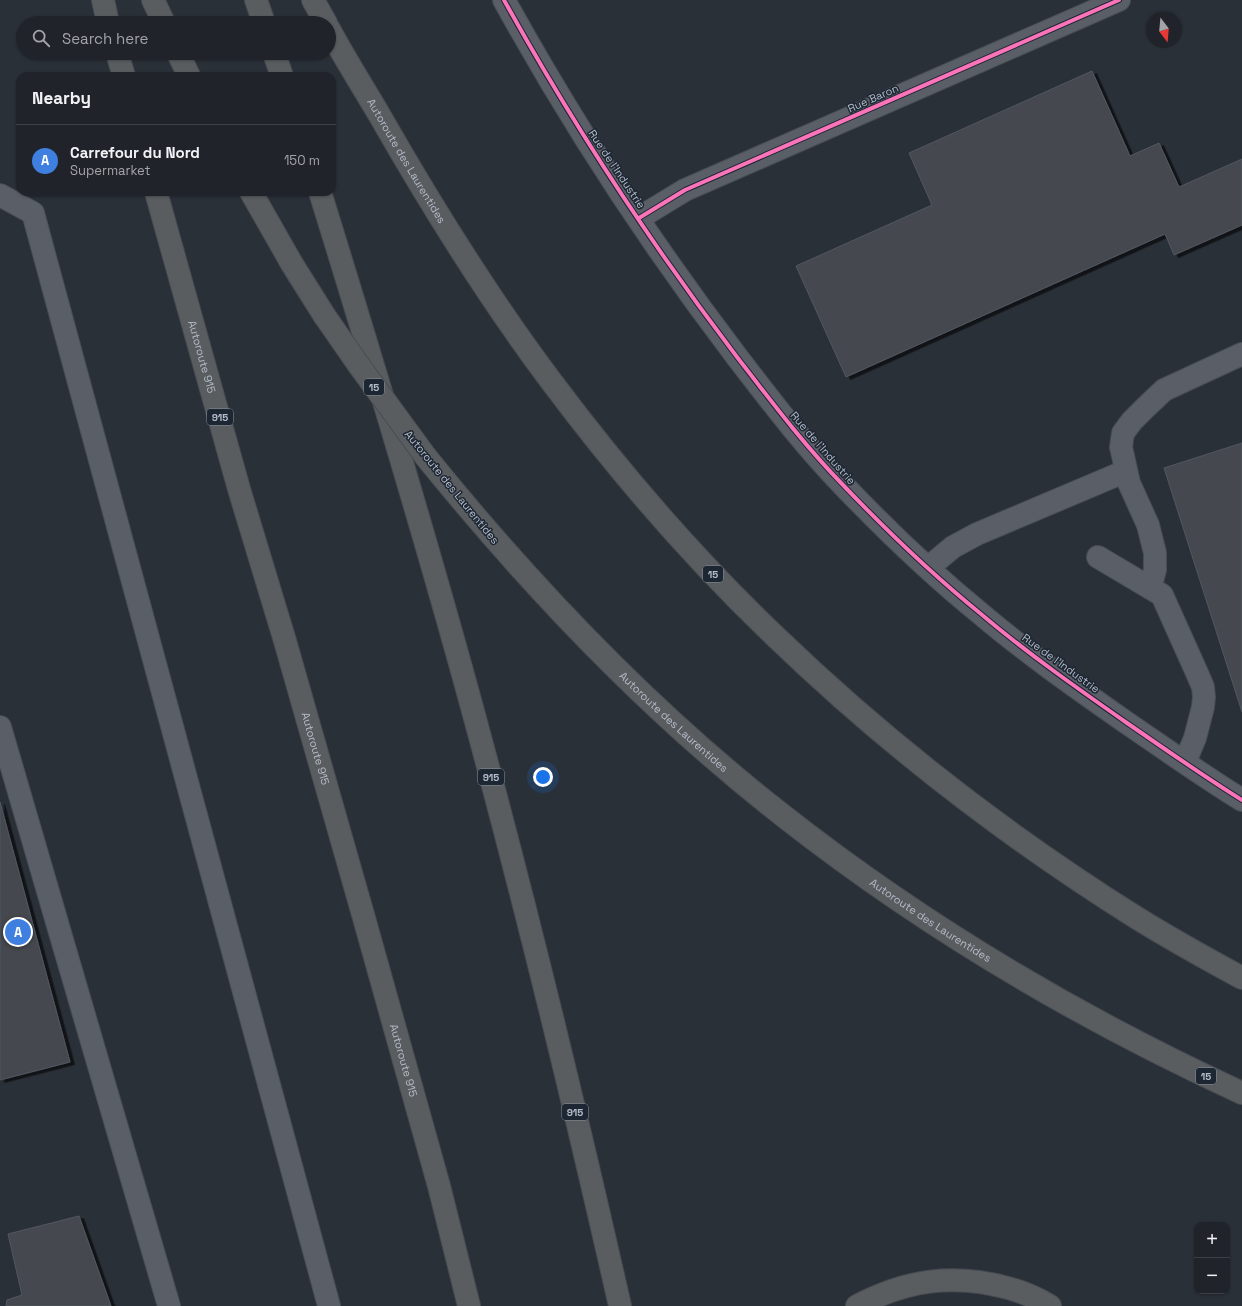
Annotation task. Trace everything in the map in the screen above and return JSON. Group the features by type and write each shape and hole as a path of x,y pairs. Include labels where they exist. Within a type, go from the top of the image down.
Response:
{"highway":[{"path":"103,0 106,16"},
{"path":"153,0 161,16"},
{"path":"256,0 262,16"},
{"path":"313,0 322,16"},
{"name":"Autoroute des Laurentides","path":"336,41 454,242 535,360 600,444 645,498 694,553 752,614 834,690 899,747 1001,826 1075,878 1140,919 1242,978"},
{"path":"119,60 123,72"},
{"path":"181,60 187,72"},
{"path":"276,60 281,72"},
{"name":"Autoroute 915","path":"157,196 239,489 285,641 439,1186 469,1306"},
{"name":"Autoroute des Laurentides","path":"253,196 284,250 324,314 374,387 426,457 508,555 580,633 681,729 778,812 838,857 921,915 1042,990 1170,1059 1242,1093"},
{"name":"915","path":"321,196 407,479 480,735 550,1009 620,1306"},
{"path":"857,1306 886,1292 904,1286 959,1280 978,1281 1000,1286 1030,1296 1050,1306"}],"street":[{"name":"Rue de l'Industrie","path":"504,0 541,66 578,127 698,306 769,400 841,484 929,567 981,614 1010,637 1084,692 1242,800"},
{"name":"Rue Baron","path":"639,218 685,190 1119,0"},
{"path":"0,195 33,213 329,1306"},
{"path":"1150,588 1155,570 1155,553 1148,525 1129,483 1121,447 1123,433 1132,421 1164,390 1242,354"},
{"path":"929,567 953,547 977,534 1126,471"},
{"path":"1098,557 1162,595 1203,687 1204,697 1200,721 1185,762"},
{"path":"0,727 169,1306"}],"building":[{"path":"1092,71 1130,156 1159,143 1179,187 1242,159 1242,225 1174,255 1165,234 846,377 796,266 932,205 909,153"},
{"path":"1242,443 1242,712 1164,468"},
{"path":"0,802 70,1062 0,1080"},
{"path":"79,1216 111,1306 6,1306 7,1300 22,1295 8,1234"}],"cycle path":[{"path":"504,0 530,47 585,138 674,271 737,357 788,422 829,470 876,518 945,584 1016,643 1108,710 1198,772 1242,800"},
{"path":"639,218 685,190 1119,0"}],"place":[{"name":"Carrefour du Nord","path":"18,932"}]}
